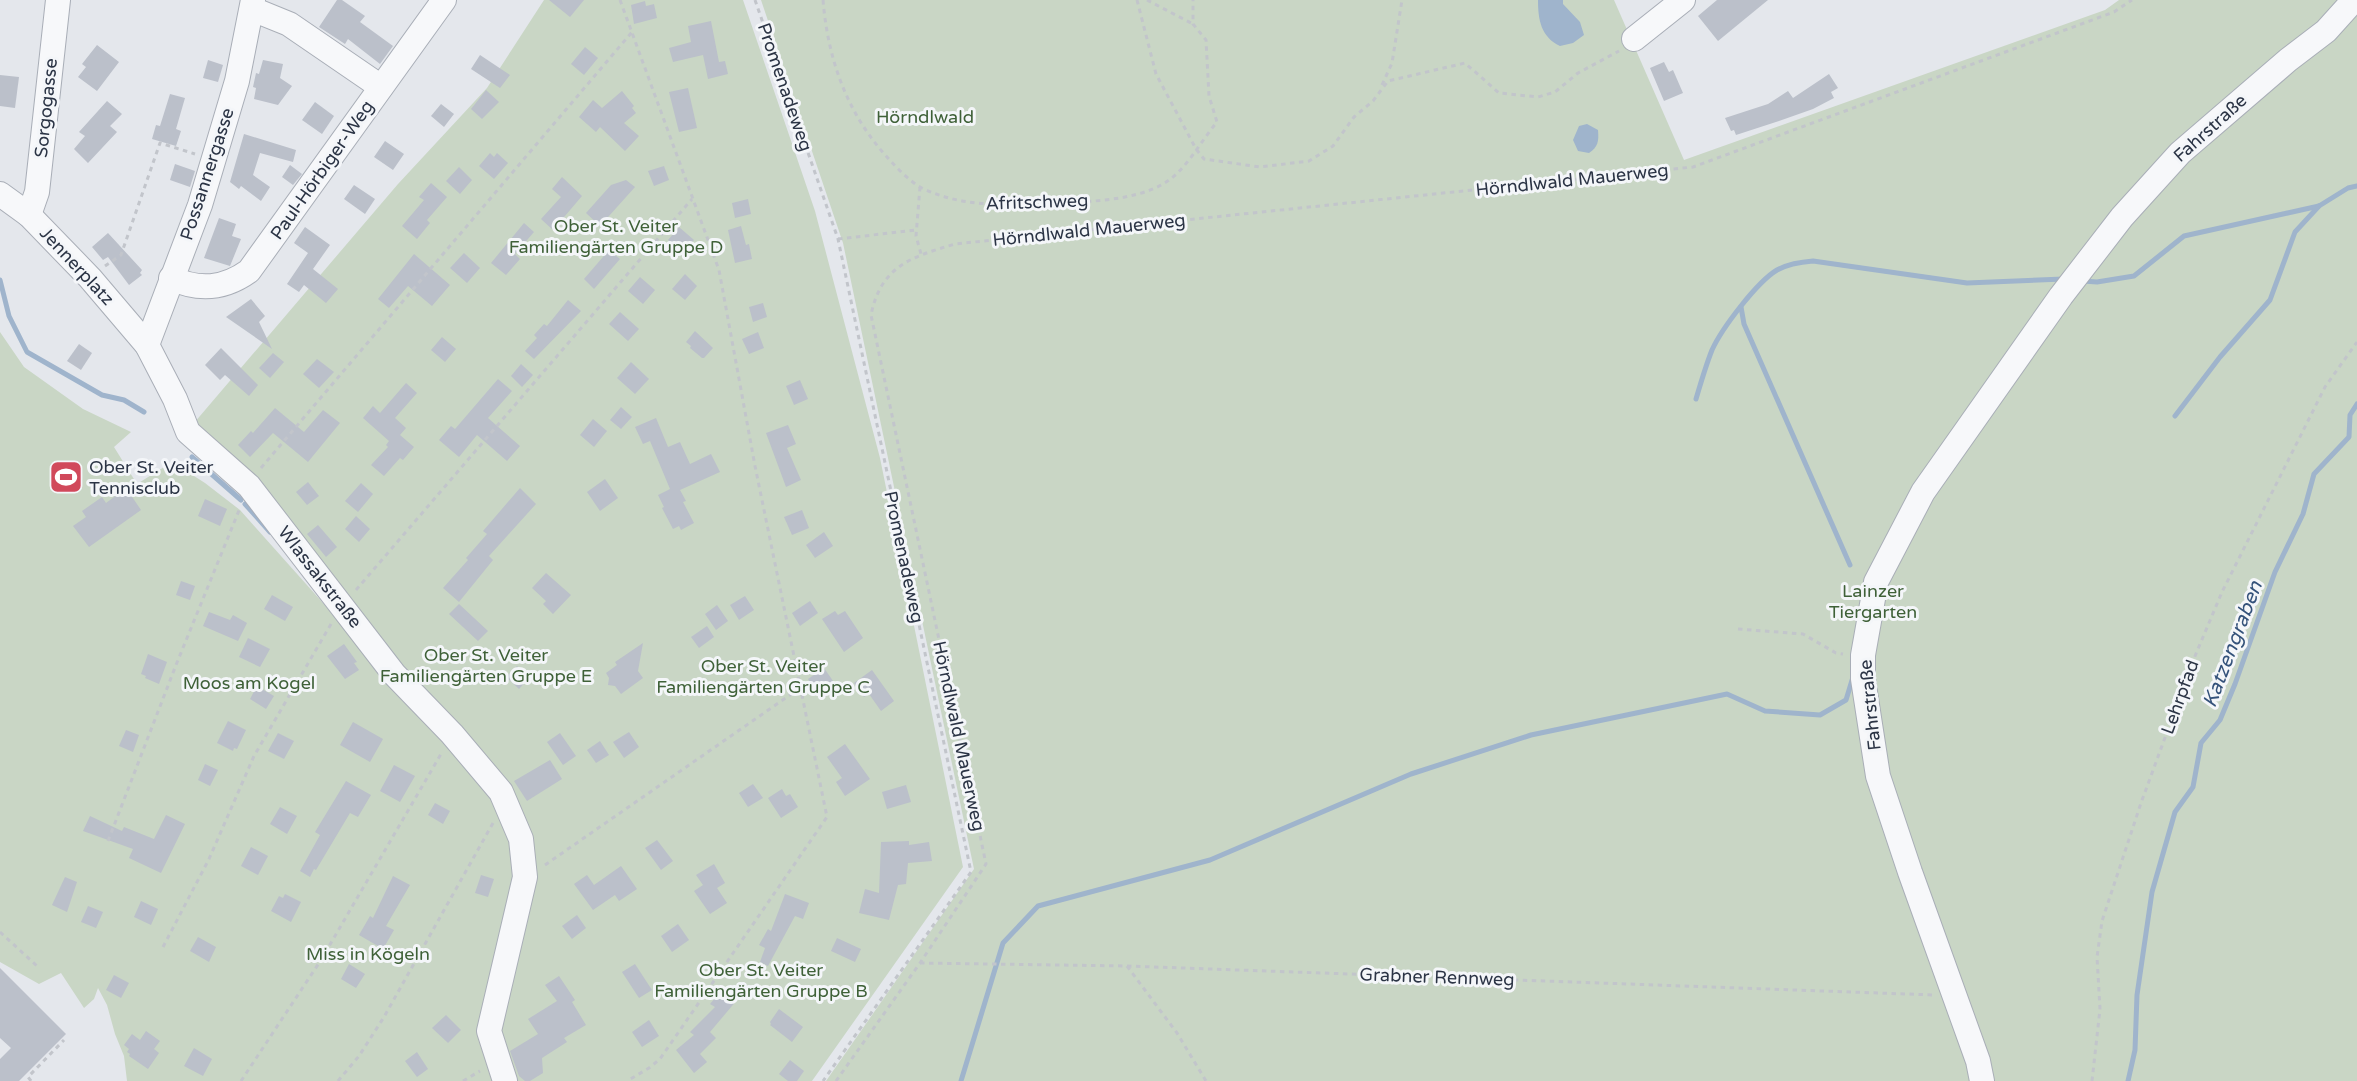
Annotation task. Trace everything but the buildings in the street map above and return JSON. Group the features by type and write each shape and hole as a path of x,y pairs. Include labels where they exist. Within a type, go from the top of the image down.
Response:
{"street":[{"name":"Sorgogasse","path":"29,214 37,192 58,0"},
{"name":"Paul-Hörbiger-Weg","path":"171,278 192,286 207,288 230,283 249,271 444,0"},
{"path":"1634,39 1683,0"},
{"name":"Fahrstraße","path":"1982,1081 1978,1061 1878,776 1863,679 1863,655 1876,582 1923,492 2079,271 2122,217 2180,153 2260,82 2325,31 2354,0"},
{"path":"253,4 290,24 381,87"},
{"name":"Possannergasse","path":"147,345 200,205 237,81 253,4"},
{"name":"Jennerplatz","path":"0,194 29,214 90,278 147,345"},
{"name":"Wlassakstraße","path":"147,345 175,399 188,432 249,486 394,674 488,774 505,801 521,839 525,877 489,1031 505,1081"}],"path":[{"path":"620,0 719,270 736,372 827,817 660,1059 650,1068 627,1081"},
{"name":"Promenadeweg","path":"755,0 838,239 971,872 823,1081"},
{"name":"Afritschweg","path":"823,0 832,56 849,104 867,134 894,165 920,187 947,197 994,206 1084,202 1136,194 1165,183 1183,168 1216,122 1209,96 1206,40 1193,24"},
{"path":"1137,0 1156,74 1196,149 1204,159 1260,167 1309,161 1333,146 1354,117 1373,101 1392,63 1402,0"},
{"path":"1147,0 1193,24 1193,0"},
{"name":"Hörndlwald Mauerweg","path":"836,1081 920,963 986,864 871,315 875,295 881,285 903,264 921,254 955,244 1693,167 2114,12 2133,0"},
{"path":"108,841 253,478 633,32"},
{"path":"1380,89 1388,81 1465,63 1499,93 1538,97 1555,92 1578,73 1610,57 1634,39"},
{"path":"90,278 121,255 160,144 213,159"},
{"path":"920,187 916,230 921,254"},
{"path":"163,947 209,860 254,756 342,606 692,198"},
{"path":"838,239 916,230"},
{"name":"Lehrpfad","path":"2092,1081 2100,1009 2097,957 2102,921 2141,803 2195,656 2222,592 2325,387 2357,342"},
{"path":"1738,629 1803,634 1836,653 1863,655"},
{"path":"525,877 800,688"},
{"path":"241,1081 321,960 452,734"},
{"path":"338,1081 359,1056 384,1017 505,801"},
{"path":"0,932 37,966"},
{"name":"Grabner Rennweg","path":"920,963 1127,966 1954,996"},
{"path":"1127,966 1177,1033 1206,1081"},
{"path":"32,1081 28,1077 64,1040"}],"green space":[{"path":"544,0 743,0 815,211 880,458 963,867 812,1081 513,1081 496,1028 529,831 398,663 194,423 398,184 487,88"},
{"name":"Lainzer Tiergarten","path":"761,0 1614,0 1684,160 2105,10 2119,0 2357,0 2357,1081 826,1081 974,869 843,243"},
{"path":"0,332 24,367 83,409 131,432 114,447 137,484 172,462 205,483 240,510 482,781 504,819 515,856 515,890 495,1081 127,1081 124,1056 107,1005 98,988 94,999 84,1008 61,973 39,984 0,962"}],"water":[{"path":"1538,0 1563,0 1563,4 1580,22 1584,35 1573,43 1560,46 1554,42 1542,27"},
{"path":"1587,124 1598,130 1598,141 1589,153 1578,151 1573,140 1579,126"}],"waterway":[{"path":"2083,281 2097,282 2134,276 2184,236 2319,206 2348,188 2357,186"},
{"path":"2175,416 2220,357 2270,300 2295,232 2319,206"},
{"path":"1696,399 1712,350 1732,318 1760,284 1777,270 1790,265 1813,261 1967,283 2064,279"},
{"path":"0,280 9,316 27,352 102,395 124,400 144,412"},
{"path":"1741,307 1744,324 1850,565"},
{"name":"Katzengraben","path":"2128,1081 2135,1050 2137,995 2152,892 2175,812 2193,787 2201,743 2220,720 2275,572 2303,514 2314,474 2349,437 2350,415 2357,404"},
{"path":"192,457 241,500"},
{"path":"245,504 270,532"},
{"path":"961,1081 1003,943 1038,906 1210,860 1411,774 1531,735 1727,694 1765,711 1820,715 1846,700 1853,677"}],"place":[{"name":"Ober St. Veiter Tennisclub","path":"66,477"}],"park label":[{"name":"Hörndlwald","path":"925,117"},
{"name":"Ober St. Veiter Familiengärten Gruppe D","path":"616,236"},
{"name":"Ober St. Veiter Familiengärten Gruppe E","path":"486,665"},
{"name":"Ober St. Veiter Familiengärten Gruppe C","path":"763,676"},
{"name":"Moos am Kogel","path":"249,683"},
{"name":"Miss in Kögeln","path":"368,954"},
{"name":"Ober St. Veiter Familiengärten Gruppe B","path":"761,980"}]}
